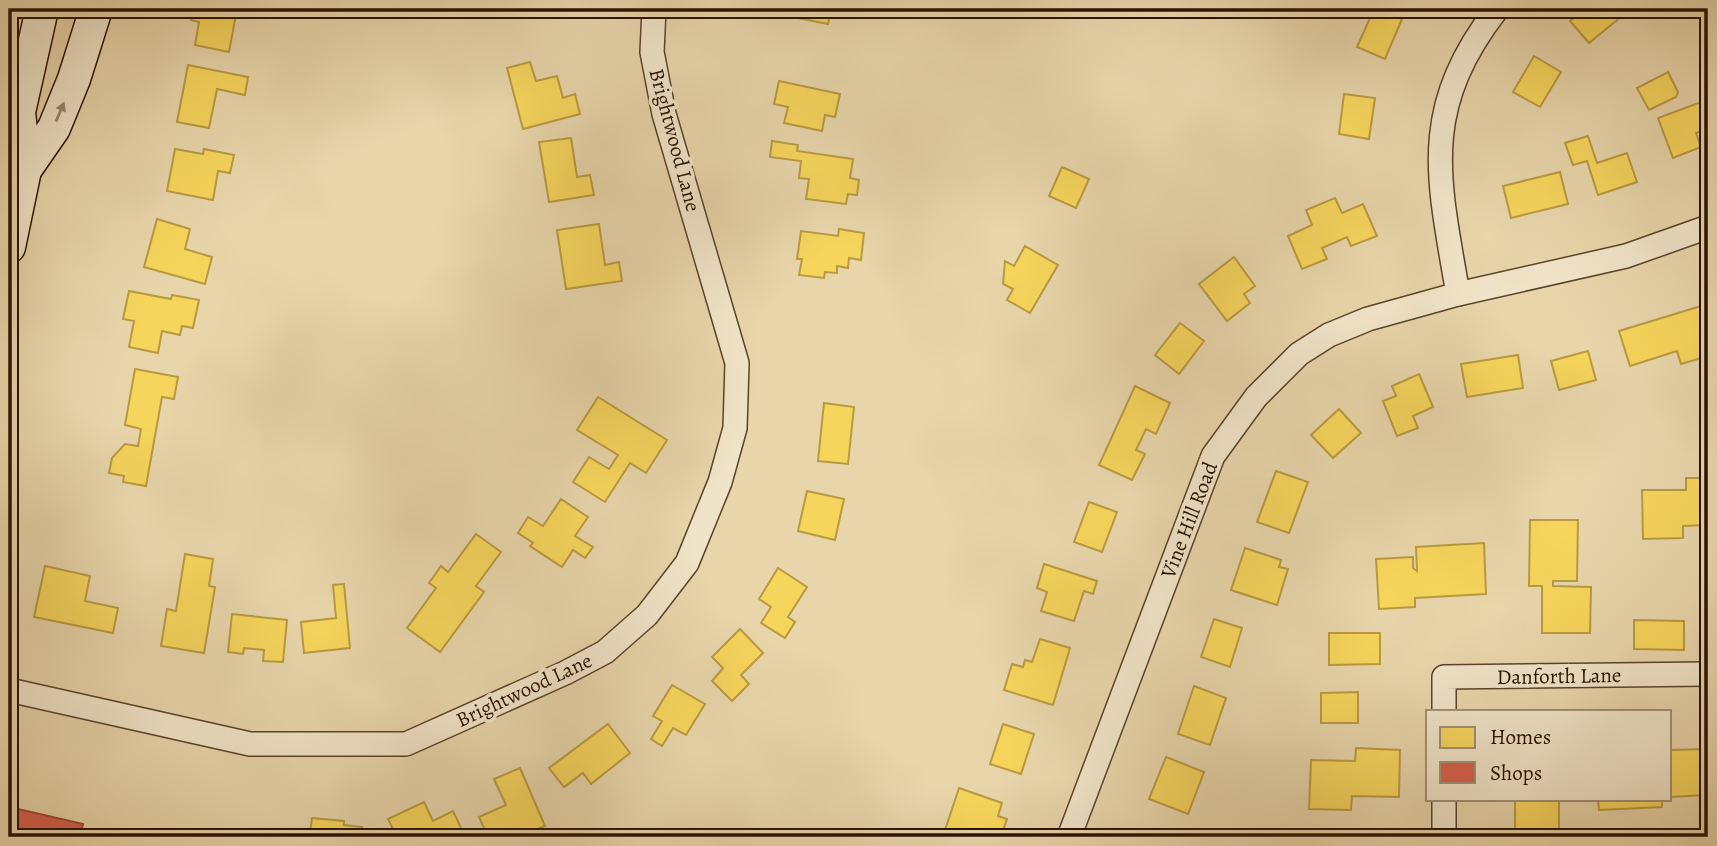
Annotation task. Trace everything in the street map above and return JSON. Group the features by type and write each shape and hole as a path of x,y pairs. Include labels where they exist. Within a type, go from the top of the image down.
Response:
{"main road":[{"path":"9,247 25,170 19,112 42,9"},
{"path":"25,170 54,128 96,9"}],"street":[{"name":"Brightwood Lane","path":"9,690 250,744 406,744 585,663 605,652 647,615 687,563 720,482 735,428 737,363 664,114 652,52 654,9"},
{"path":"1458,293 1438,175 1438,146 1455,76 1473,40 1497,9"},
{"name":"Vine Hill Road","path":"1069,837 1213,456 1256,397 1299,354 1329,335 1368,318 1458,293 1626,256 1708,227"},
{"name":"Danforth Lane","path":"1444,710 1444,677 1708,674"},
{"path":"1444,800 1444,837"}],"building: Homes":[{"path":"193,9 237,9 229,52 195,45 199,22 191,20"},
{"path":"800,9 831,9 828,24 798,18"},
{"path":"1374,9 1402,19 1385,59 1357,47"},
{"path":"1584,9 1615,9 1622,16 1589,43 1570,21"},
{"path":"1534,56 1561,72 1540,107 1513,92"},
{"path":"530,62 536,81 557,76 563,98 575,94 580,114 523,129 507,68"},
{"path":"188,65 248,77 245,95 217,89 209,128 177,122"},
{"path":"1668,72 1678,92 1676,97 1649,110 1637,88"},
{"path":"779,81 840,94 835,117 825,115 822,131 784,123 788,107 774,104"},
{"path":"1344,94 1375,98 1369,139 1339,134"},
{"path":"1701,102 1708,128 1696,133 1701,147 1673,158 1658,118"},
{"path":"1588,136 1597,163 1627,153 1637,182 1598,195 1587,161 1573,165 1565,143"},
{"path":"571,138 577,177 590,175 594,195 549,202 539,142"},
{"path":"772,141 798,145 797,151 853,159 850,178 859,180 857,195 848,194 846,204 806,199 809,179 799,178 801,161 770,157"},
{"path":"175,149 203,154 204,149 234,155 230,173 218,171 213,200 167,191"},
{"path":"1062,167 1089,179 1076,208 1049,196"},
{"path":"1560,172 1568,204 1511,218 1503,186"},
{"path":"1335,198 1342,213 1363,204 1377,236 1351,246 1347,237 1322,248 1327,259 1302,269 1288,236 1312,225 1306,210"},
{"path":"157,219 190,229 185,249 212,257 205,284 144,267"},
{"path":"599,224 605,265 619,262 622,281 566,289 557,230"},
{"path":"839,229 864,233 861,260 849,258 848,268 837,266 837,273 825,272 824,278 799,275 802,259 797,259 801,231 838,236"},
{"path":"1025,246 1058,265 1030,313 1007,300 1013,289 1003,284 1005,261 1014,266"},
{"path":"1234,257 1255,286 1244,294 1250,303 1227,321 1199,284"},
{"path":"129,291 171,299 172,295 199,300 193,328 182,326 180,335 162,331 158,353 129,347 134,321 123,319"},
{"path":"1701,306 1708,330 1708,356 1681,364 1677,351 1630,366 1619,331"},
{"path":"1180,323 1204,341 1179,374 1155,355"},
{"path":"1588,351 1596,380 1559,390 1551,361"},
{"path":"1518,355 1523,388 1467,397 1461,364"},
{"path":"135,369 178,377 174,399 162,397 146,486 123,482 124,476 109,473 112,458 125,444 138,446 141,429 125,425"},
{"path":"1419,374 1433,407 1413,416 1418,428 1397,436 1383,401 1396,396 1392,386"},
{"path":"1135,386 1170,403 1156,434 1146,429 1136,450 1145,454 1132,480 1099,465"},
{"path":"598,397 667,440 646,473 630,463 605,502 573,482 589,457 609,469 618,455 577,430"},
{"path":"824,403 854,407 848,464 818,461"},
{"path":"1339,409 1361,433 1333,458 1311,435"},
{"path":"1276,471 1308,482 1289,533 1257,522"},
{"path":"1686,478 1708,478 1708,525 1683,526 1683,538 1643,539 1642,490 1686,490"},
{"path":"807,491 844,499 835,540 798,531"},
{"path":"561,499 588,517 575,536 593,547 585,558 573,550 562,567 530,546 533,543 518,533 528,517 543,526"},
{"path":"1089,502 1117,512 1102,552 1074,542"},
{"path":"1530,520 1578,520 1577,581 1553,581 1553,586 1591,587 1590,633 1542,633 1542,586 1529,586"},
{"path":"476,534 501,552 476,586 484,592 440,652 407,628 436,588 429,583 441,566 448,572"},
{"path":"1484,543 1486,594 1415,598 1415,607 1379,609 1376,559 1413,557 1413,568 1417,571 1416,547"},
{"path":"1245,548 1281,560 1279,567 1288,569 1277,605 1231,590"},
{"path":"185,554 213,559 209,586 215,587 204,653 161,646 167,609 176,611"},
{"path":"1044,564 1097,581 1093,594 1084,591 1074,621 1041,611 1047,592 1037,588"},
{"path":"45,566 90,576 85,601 118,608 113,633 34,617"},
{"path":"778,568 807,587 788,617 795,622 785,638 761,623 771,607 759,599"},
{"path":"344,584 350,648 304,653 301,622 336,618 333,585"},
{"path":"232,614 287,620 283,662 263,661 264,650 244,648 243,654 228,652"},
{"path":"1214,619 1242,628 1230,667 1201,657"},
{"path":"1634,620 1684,621 1684,650 1634,649"},
{"path":"740,629 763,653 741,675 749,684 732,701 712,681 723,668 712,657"},
{"path":"1329,633 1380,633 1380,664 1329,665"},
{"path":"1040,639 1070,648 1053,705 1004,690 1012,664 1023,667 1025,660 1032,662"},
{"path":"672,685 705,704 686,735 673,728 662,746 651,739 662,721 653,716"},
{"path":"1194,686 1226,698 1210,745 1178,734"},
{"path":"1358,692 1358,723 1321,723 1321,693"},
{"path":"608,724 630,753 591,784 583,773 564,787 549,768"},
{"path":"1003,724 1034,734 1021,774 990,764"},
{"path":"1356,748 1400,750 1399,797 1352,796 1351,810 1309,809 1311,760 1355,761"},
{"path":"1708,749 1708,795 1672,797 1672,750"},
{"path":"1166,757 1204,772 1188,814 1149,799"},
{"path":"520,768 545,826 518,837 488,837 479,817 506,805 494,779"},
{"path":"959,788 1002,803 998,816 1007,819 1001,837 966,837 945,830"},
{"path":"1515,800 1559,800 1559,837 1515,837"},
{"path":"1598,800 1662,800 1662,807 1599,810"},
{"path":"424,802 433,821 453,811 465,836 442,837 441,834 434,837 385,837 395,833 388,819"},
{"path":"312,818 344,821 344,825 362,827 360,837 287,837 288,831 310,833"}],"building: Shops":[{"path":"9,807 83,824 80,837 9,837"}]}
